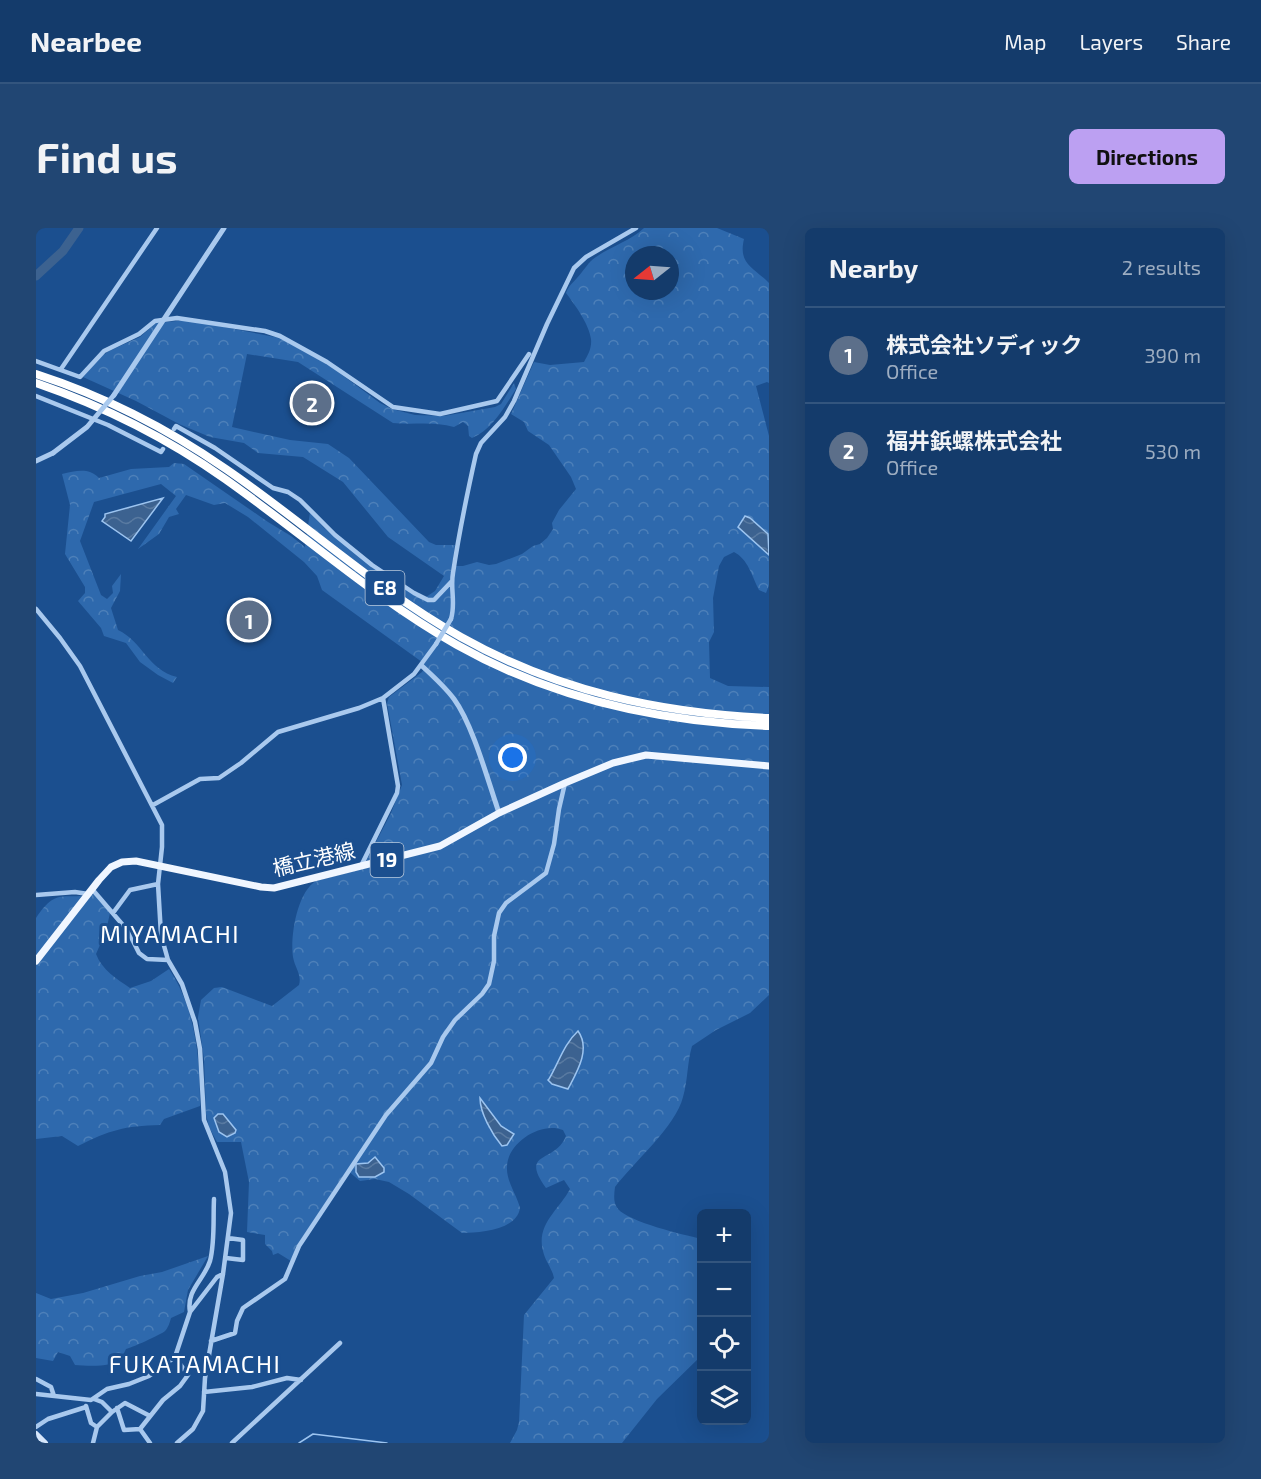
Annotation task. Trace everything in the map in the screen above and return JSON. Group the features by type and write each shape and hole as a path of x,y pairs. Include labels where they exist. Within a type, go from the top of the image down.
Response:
{"highway":[{"name":"E8","path":"36,374 113,404 169,433 226,469 411,607 461,638 513,664 570,686 626,701 687,712 769,718"},
{"name":"E8","path":"36,383 109,411 184,453 232,484 406,613 456,645 513,674 567,694 627,710 687,720 769,726"}],"main road":[{"name":"橋立港線","path":"36,961 111,867 122,862 136,861 274,888 440,846 498,813 565,783 613,763 646,754 769,766"},
{"path":"36,1434 45,1443"}],"street":[{"path":"61,369 157,228"},
{"path":"36,461 53,453 87,427 114,395 224,228"},
{"path":"153,805 200,779 219,778 278,732 359,708 383,698 422,666 452,619 455,608 452,581 467,493 476,454 481,443 505,417 574,268 586,257 636,228"},
{"path":"36,361 80,377 100,354 139,334 155,321 188,319 265,331 280,336 327,362 393,407 440,414 493,403 512,382 529,354"},
{"path":"36,396 108,424 161,452 163,449"},
{"path":"174,429 176,426 183,429 273,488 288,492 300,500 335,535 366,560 420,596 434,600 452,581"},
{"path":"36,609 75,659 162,825 158,884 160,926 168,960 182,984 198,1033 204,1120 225,1172 231,1213 224,1274 211,1341 201,1415 193,1429 180,1442"},
{"path":"422,666 455,701 464,716 498,813"},
{"path":"360,867 394,800 398,786 383,698"},
{"path":"211,1341 236,1333 237,1321 243,1308 285,1279 300,1246 386,1115 430,1063 443,1037 455,1020 487,988 493,973 494,936 499,913 506,903 546,873 565,783"},
{"path":"113,913 130,890 158,884"},
{"path":"36,895 90,892 113,913 128,931 135,948 143,957 168,960"},
{"path":"190,1312 192,1291 210,1258 214,1199"},
{"path":"226,1258 243,1260 245,1233"},
{"path":"228,1238 243,1240"},
{"path":"36,1427 48,1419 86,1407 107,1389 149,1376 175,1357 190,1312 217,1277 224,1274"},
{"path":"232,1443 340,1343"},
{"path":"140,1430 163,1400 180,1386 188,1375 175,1357"},
{"path":"204,1392 252,1387 287,1378 301,1380"},
{"path":"36,1379 51,1387 54,1396"},
{"path":"36,1394 102,1402 114,1410 124,1430 140,1430"},
{"path":"93,1443 97,1427 114,1410 125,1403 150,1416"},
{"path":"86,1407 91,1423 97,1427"},
{"path":"140,1430 150,1443"}],"green space":[{"path":"644,228 717,228 744,239 745,260 769,283 769,383 756,386 769,436 769,537 750,517 744,517 738,526 769,555 769,585 766,593 759,590 749,568 739,555 734,552 724,557 719,566 713,598 714,632 709,642 710,678 728,686 769,687 769,995 750,1013 716,1030 692,1046 685,1091 679,1108 663,1132 615,1187 615,1204 624,1214 657,1227 697,1238 697,1360 657,1399 622,1443 510,1443 519,1422 524,1315 554,1278 543,1251 543,1233 550,1218 570,1189 564,1180 546,1188 536,1168 542,1158 561,1145 566,1136 563,1130 554,1128 536,1131 519,1142 513,1150 507,1172 520,1208 512,1221 505,1226 487,1231 462,1233 389,1182 375,1179 360,1181 347,1170 296,1247 291,1261 278,1253 273,1255 265,1244 265,1235 247,1232 249,1182 241,1142 217,1142 209,1127 206,1114 204,1059 198,1017 201,1000 214,988 222,987 272,1006 299,985 300,978 292,948 296,916 300,905 309,887 316,881 362,869 391,813 402,785 387,703 389,697 422,672 424,669 422,662 322,590 317,576 304,562 248,517 225,503 214,505 186,495 176,509 179,514 169,517 159,534 138,549 176,496 161,484 94,502 80,541 101,595 107,599 113,593 112,586 121,574 120,591 111,608 118,630 133,641 159,668 177,677 173,683 140,662 126,643 104,636 101,628 78,601 85,593 85,587 65,554 70,505 62,474 86,471 99,478 131,469 169,467 174,463 184,464 305,547 310,512 324,528 423,599 435,591 444,576 388,537 343,482 303,457 258,453 244,443 210,437 83,377 99,358 140,337 156,323 188,320 280,338 330,366 380,403 415,415 444,416 495,407 501,404 514,383 516,389 497,418 486,430 472,438 469,436 468,426 463,422 454,427 393,423 298,362 247,354 232,427 290,440 328,444 349,458 429,542 436,545 455,545 452,566 477,562 496,564 522,554 547,538 553,529 552,523 559,510 576,489 571,477 549,445 528,431 524,422 511,414 534,362 550,365 584,362 591,345 590,333 566,293 567,290 593,259"},
{"path":"94,894 110,913 106,931 96,954 106,969 130,988 151,981 169,969 178,984 195,1035 200,1106 164,1119 160,1125 136,1126 118,1130 78,1146 62,1136 36,1139 36,918 43,908 56,898"},
{"path":"208,1256 188,1290 184,1312 171,1318 163,1333 126,1349 118,1361 100,1366 75,1365 70,1356 58,1352 53,1361 36,1358 36,1293 51,1299 83,1293 162,1272"}],"water":[{"path":"163,498 131,541 102,521 105,514"},
{"path":"745,516 768,534 769,555 738,527"},
{"path":"578,1031 582,1038 583,1053 575,1075 568,1089 552,1084 548,1080 565,1047"},
{"path":"480,1098 501,1126 514,1134 507,1145 502,1146 484,1117"},
{"path":"218,1114 223,1114 236,1130 235,1133 227,1137 219,1132 214,1118"},
{"path":"375,1157 384,1168 384,1172 375,1177 359,1177 356,1164 368,1163"}],"waterway":[{"path":"36,276 63,251 79,228"},
{"path":"299,1443 313,1434 387,1443"}],"place":[{"name":"福井鋲螺株式会社","path":"312,403"},
{"name":"株式会社ソディック","path":"249,620"}],"district":[{"name":"MIYAMACHI","path":"170,935"},
{"name":"FUKATAMACHI","path":"195,1365"}]}
